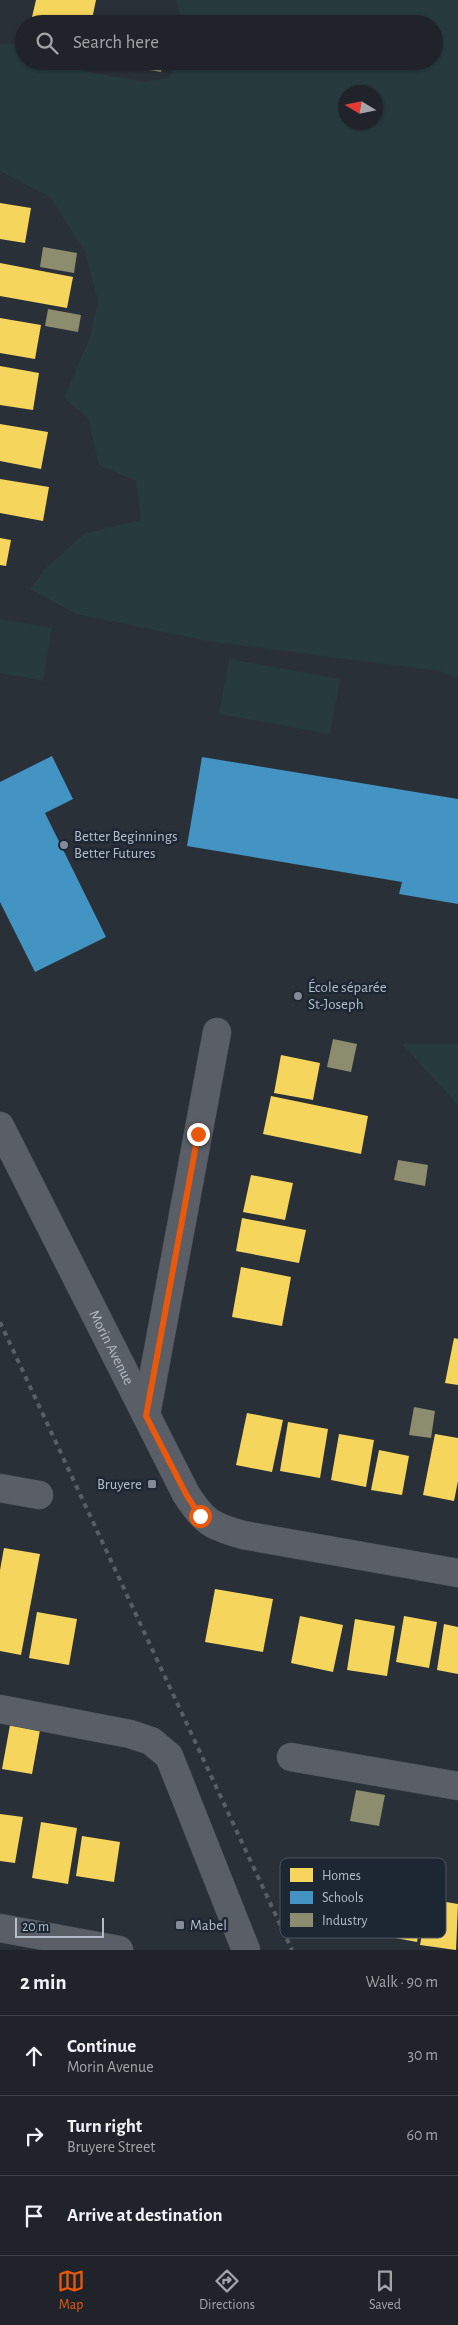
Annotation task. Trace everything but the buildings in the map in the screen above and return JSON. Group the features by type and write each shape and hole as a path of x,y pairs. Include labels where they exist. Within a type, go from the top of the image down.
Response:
{"street":[{"path":"146,1416 217,1032"},
{"name":"Morin Avenue","path":"0,1126 146,1416 186,1494 200,1516 218,1528 243,1536 458,1573"},
{"path":"0,1488 40,1495"},
{"path":"0,1709 130,1734 151,1741 169,1756 246,1950"},
{"path":"292,1757 458,1786"},
{"path":"0,1928 119,1950"}],"green space":[{"path":"176,0 458,0 458,677 439,671 207,641 76,614 30,589 47,567 85,533 141,520 136,481 99,465 88,418 64,398 90,337 98,301 85,252 50,197 0,171 0,44 15,44 15,70 81,70 145,82 169,78 173,70 443,70 443,15 180,15"},
{"path":"0,619 52,628 43,681 0,673"},
{"path":"229,659 340,679 330,734 219,714"},
{"path":"402,1044 458,1044 458,1105"}],"railway":[{"path":"0,1322 280,1924"},
{"path":"286,1938 292,1950"}],"place":[{"name":"Better Beginnings Better Futures","path":"64,845"},
{"name":"École séparée St-Joseph","path":"298,996"},
{"name":"Bruyere","path":"152,1484"},
{"name":"Mabel","path":"180,1925"}],"route":[{"path":"198,1134 146,1416 186,1494 200,1516"}]}
